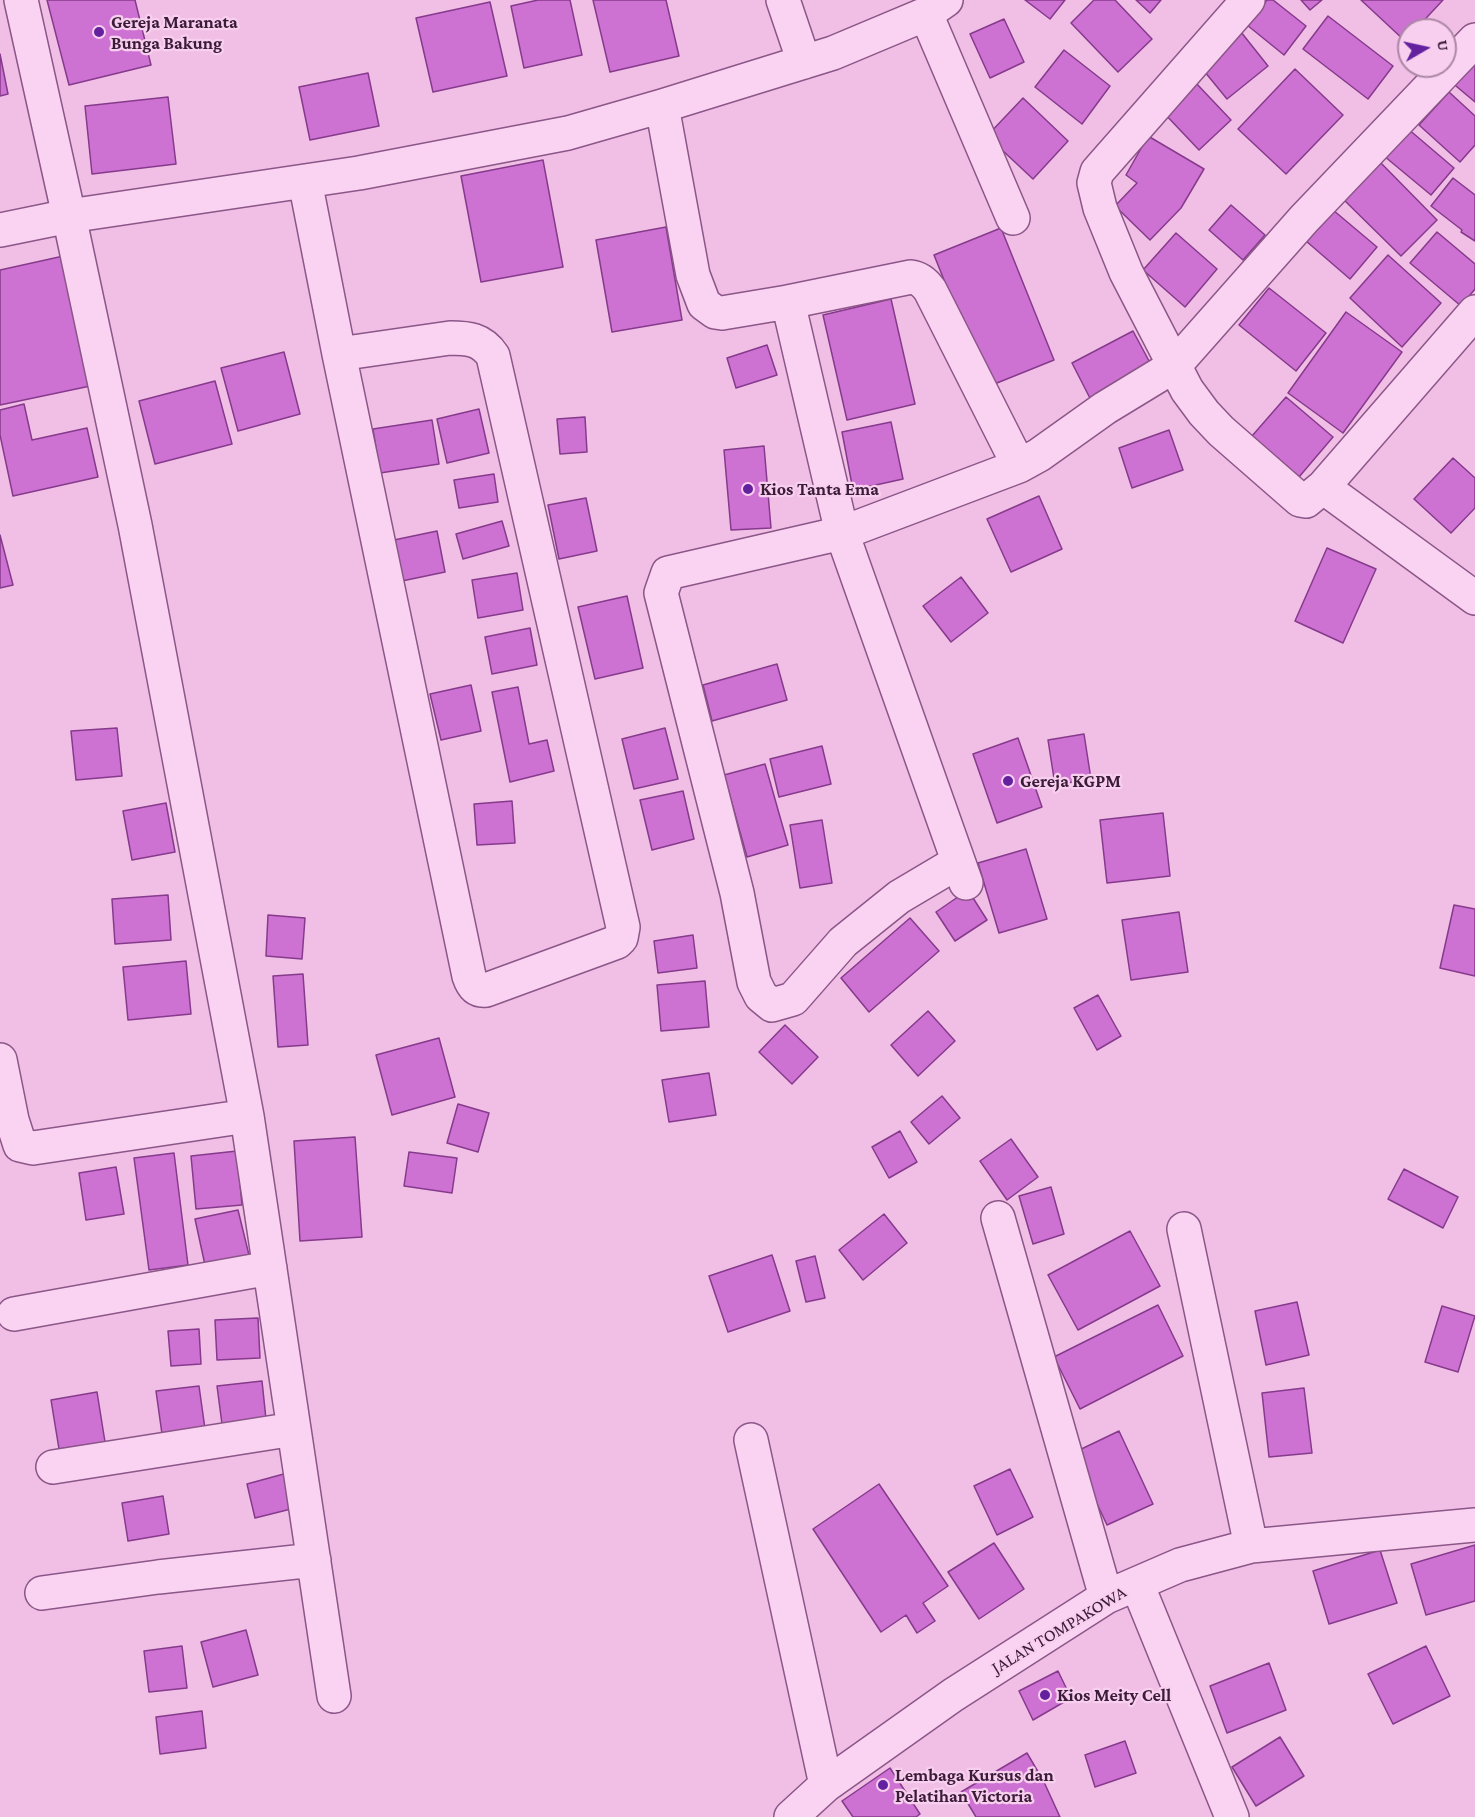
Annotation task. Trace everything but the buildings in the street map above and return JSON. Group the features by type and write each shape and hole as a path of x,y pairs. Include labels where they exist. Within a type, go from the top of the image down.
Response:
{"street":[{"path":"21,0 135,525 247,1116 334,1696"},
{"path":"783,0 804,62"},
{"path":"1248,0 1097,172 1094,183 1100,208 1126,272 1187,390 1204,413 1248,456 1300,500 1306,501 1323,487 1475,312"},
{"path":"0,230 69,216 359,173 568,134 833,53 936,7 1013,218"},
{"path":"788,302 842,533 962,873 899,897 843,942 793,999 772,1005 761,996 754,982 737,893 661,593 668,573 842,533 1019,466 1040,455 1105,408 1174,366 1304,219 1475,40"},
{"path":"662,106 689,259 704,304 715,312 722,313 916,278 930,290 1019,466"},
{"path":"306,180 339,354 469,976 474,986 486,990 617,942 621,938 623,927 495,367 490,352 481,342 468,338 450,338 339,354"},
{"path":"1323,487 1475,598"},
{"path":"0,1060 12,1120 20,1145 33,1148 247,1116"},
{"path":"998,1218 1106,1597"},
{"path":"1184,1229 1251,1546"},
{"path":"14,1314 270,1268"},
{"path":"52,1467 294,1429"},
{"path":"752,1440 826,1785"},
{"name":"JALAN TOMPAKOWA","path":"791,1817 826,1785 953,1695 1106,1597 1180,1565 1251,1546 1475,1525"},
{"path":"42,1593 158,1577 314,1560"},
{"path":"1137,1584 1232,1817"}],"place":[{"name":"Gereja Maranata Bunga Bakung","path":"99,32"},
{"name":"Kios Tanta Ema","path":"748,489"},
{"name":"Gereja KGPM","path":"1008,781"},
{"name":"Kios Meity Cell","path":"1045,1695"},
{"name":"Lembaga Kursus dan Pelatihan Victoria","path":"883,1785"}]}
